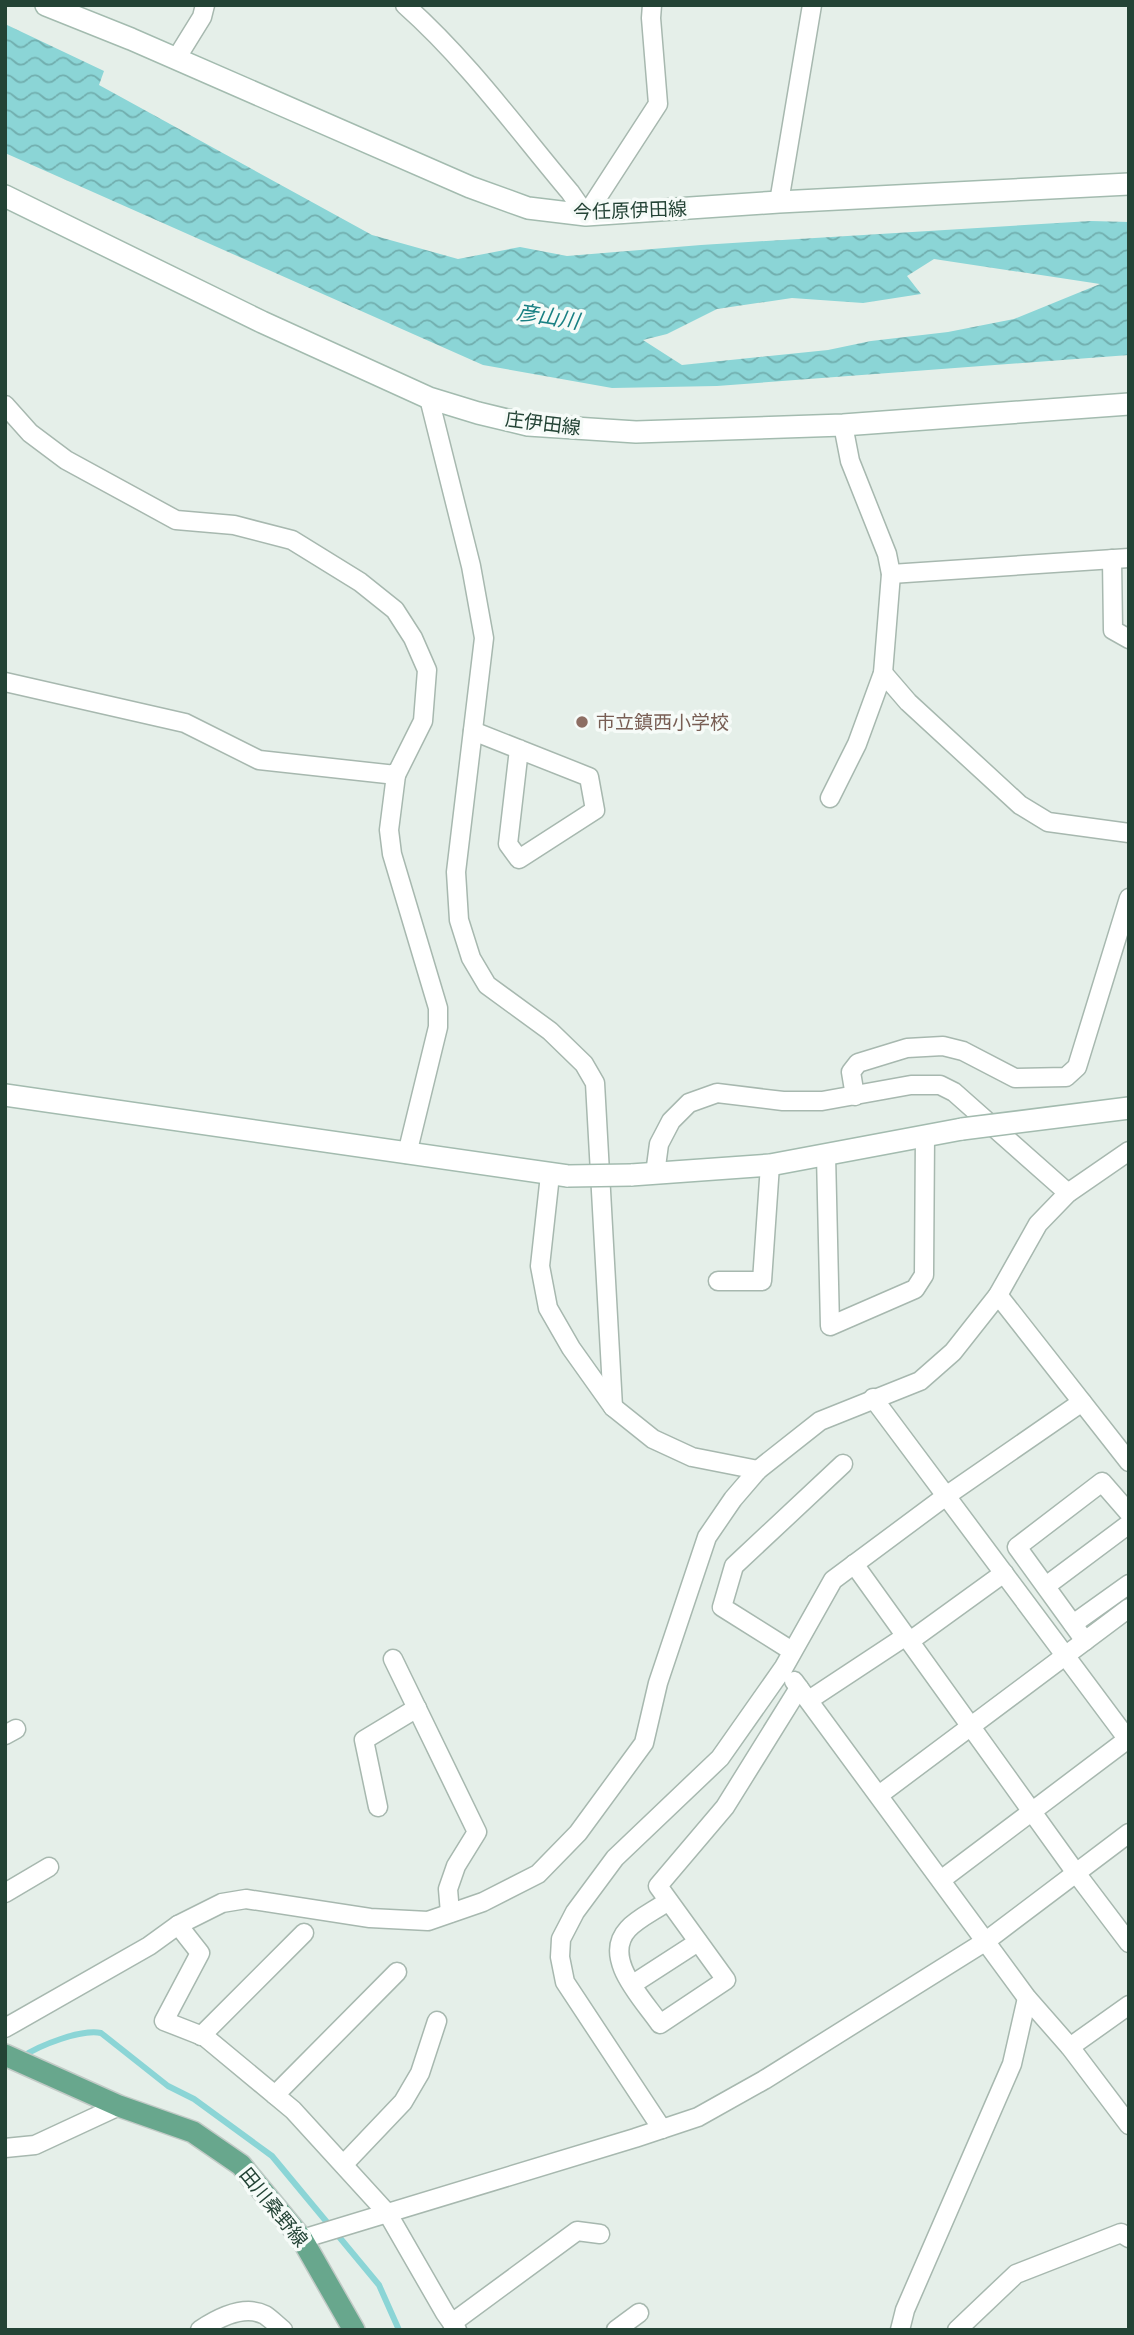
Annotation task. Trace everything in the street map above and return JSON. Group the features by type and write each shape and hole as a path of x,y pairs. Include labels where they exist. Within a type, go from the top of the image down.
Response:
{"main road":[{"name":"今任原伊田線","path":"46,5 470,187 528,208 586,215 1129,184"},
{"name":"庄伊田線","path":"5,196 262,322 429,398 528,425 636,432 843,425 1129,404"},
{"path":"5,1095 559,1175 654,1174 769,1165 962,1129 1129,1108"},
{"name":"田川桑野線","path":"5,2056 119,2106 194,2132 241,2165 302,2239 354,2330"}],"street":[{"path":"176,59 202,17 205,5"},
{"path":"405,5 456,56 570,192 586,215 658,104 652,5"},
{"path":"779,202 813,5"},
{"path":"429,398 471,566 484,638 456,872 459,920 471,958 488,985 550,1031 584,1064 595,1083 613,1407"},
{"path":"5,405 30,433 66,460 176,520 234,525 292,540 359,582 395,610 413,638 426,670 423,721 396,775 389,831 392,854 438,1008 438,1027 407,1154"},
{"path":"830,799 857,744 883,673 891,574 887,554 850,461 843,425"},
{"path":"891,574 1120,558 1113,630 1129,639"},
{"path":"883,673 908,702 1020,805 1048,822 1129,833"},
{"path":"5,682 185,723 259,760 396,775"},
{"path":"473,731 519,749 589,777 595,810 519,859 508,844 519,749"},
{"path":"855,1096 851,1072 858,1063 907,1048 943,1046 963,1051 1015,1078 1066,1077 1077,1067 1129,898"},
{"path":"654,1174 659,1144 671,1121 689,1104 717,1093 783,1101 822,1101 911,1084 940,1084 954,1092 1068,1193"},
{"path":"826,1155 830,1326 915,1289 924,1275 925,1135"},
{"path":"5,2028 149,1946 178,1925 222,1903 246,1899 370,1919 428,1921 483,1902 538,1874 578,1833 644,1742 658,1683 707,1537 733,1499 758,1470 820,1421 920,1381 953,1352 998,1294 1038,1224 1068,1193 1129,1152"},
{"path":"718,1281 762,1282 769,1165"},
{"path":"559,1175 540,1266 548,1308 571,1348 613,1407 653,1439 692,1457 758,1470"},
{"path":"998,1294 1129,1462"},
{"path":"873,1398 1128,1740 941,1880"},
{"path":"662,2129 565,1982 560,1957 561,1939 575,1912 615,1858 720,1758 788,1659 833,1580 946,1496 1082,1402"},
{"path":"844,1464 734,1566 722,1607 788,1659 804,1694 1027,1998 1070,2048 1129,2125"},
{"path":"1085,1641 1017,1547 1102,1482 1129,1513"},
{"path":"1046,1586 1129,1524"},
{"path":"854,1564 1076,1873 1127,1937"},
{"path":"668,1901 627,1930 618,1949 620,1966 660,2024 726,1980 658,1886 725,1807 804,1694 908,1638 1004,1573"},
{"path":"1073,1624 1129,1584"},
{"path":"879,1795 1129,1608"},
{"path":"393,1658 477,1832 456,1866 448,1889 450,1913"},
{"path":"378,1807 364,1740 417,1709"},
{"path":"302,2239 698,2117 764,2080 986,1941 1129,1833"},
{"path":"5,1893 49,1867"},
{"path":"178,1925 200,1953 164,2021 201,2036 293,2109 388,2214 454,2326 577,2231 600,2234"},
{"path":"201,2036 304,1933"},
{"path":"633,1984 698,1942"},
{"path":"275,2095 397,1972"},
{"path":"900,2330 905,2310 1012,2064 1027,1998"},
{"path":"1070,2048 1129,2005"},
{"path":"344,2164 402,2102 420,2073 437,2021"},
{"path":"5,2148 35,2145 119,2106"},
{"path":"957,2330 1016,2274 1121,2233 1129,2238"},
{"path":"200,2330 213,2321 240,2311 263,2314 283,2330"},
{"path":"616,2330 639,2314"}],"water":[{"name":"彦山川","path":"5,24 104,71 99,85 372,235 458,259 520,247 567,256 1091,221 1129,222 1129,355 717,386 612,388 483,365 5,153","holes":["934,259 1100,284 1014,319 828,350 682,365 643,340 667,334 717,309 792,298 863,303 921,294 907,276"]}],"waterway":[{"path":"22,2057 61,2039 83,2033 101,2033 168,2086 194,2099 272,2156 379,2285 399,2330"}],"place":[{"name":"市立鎮西小学校","path":"582,722"}]}
